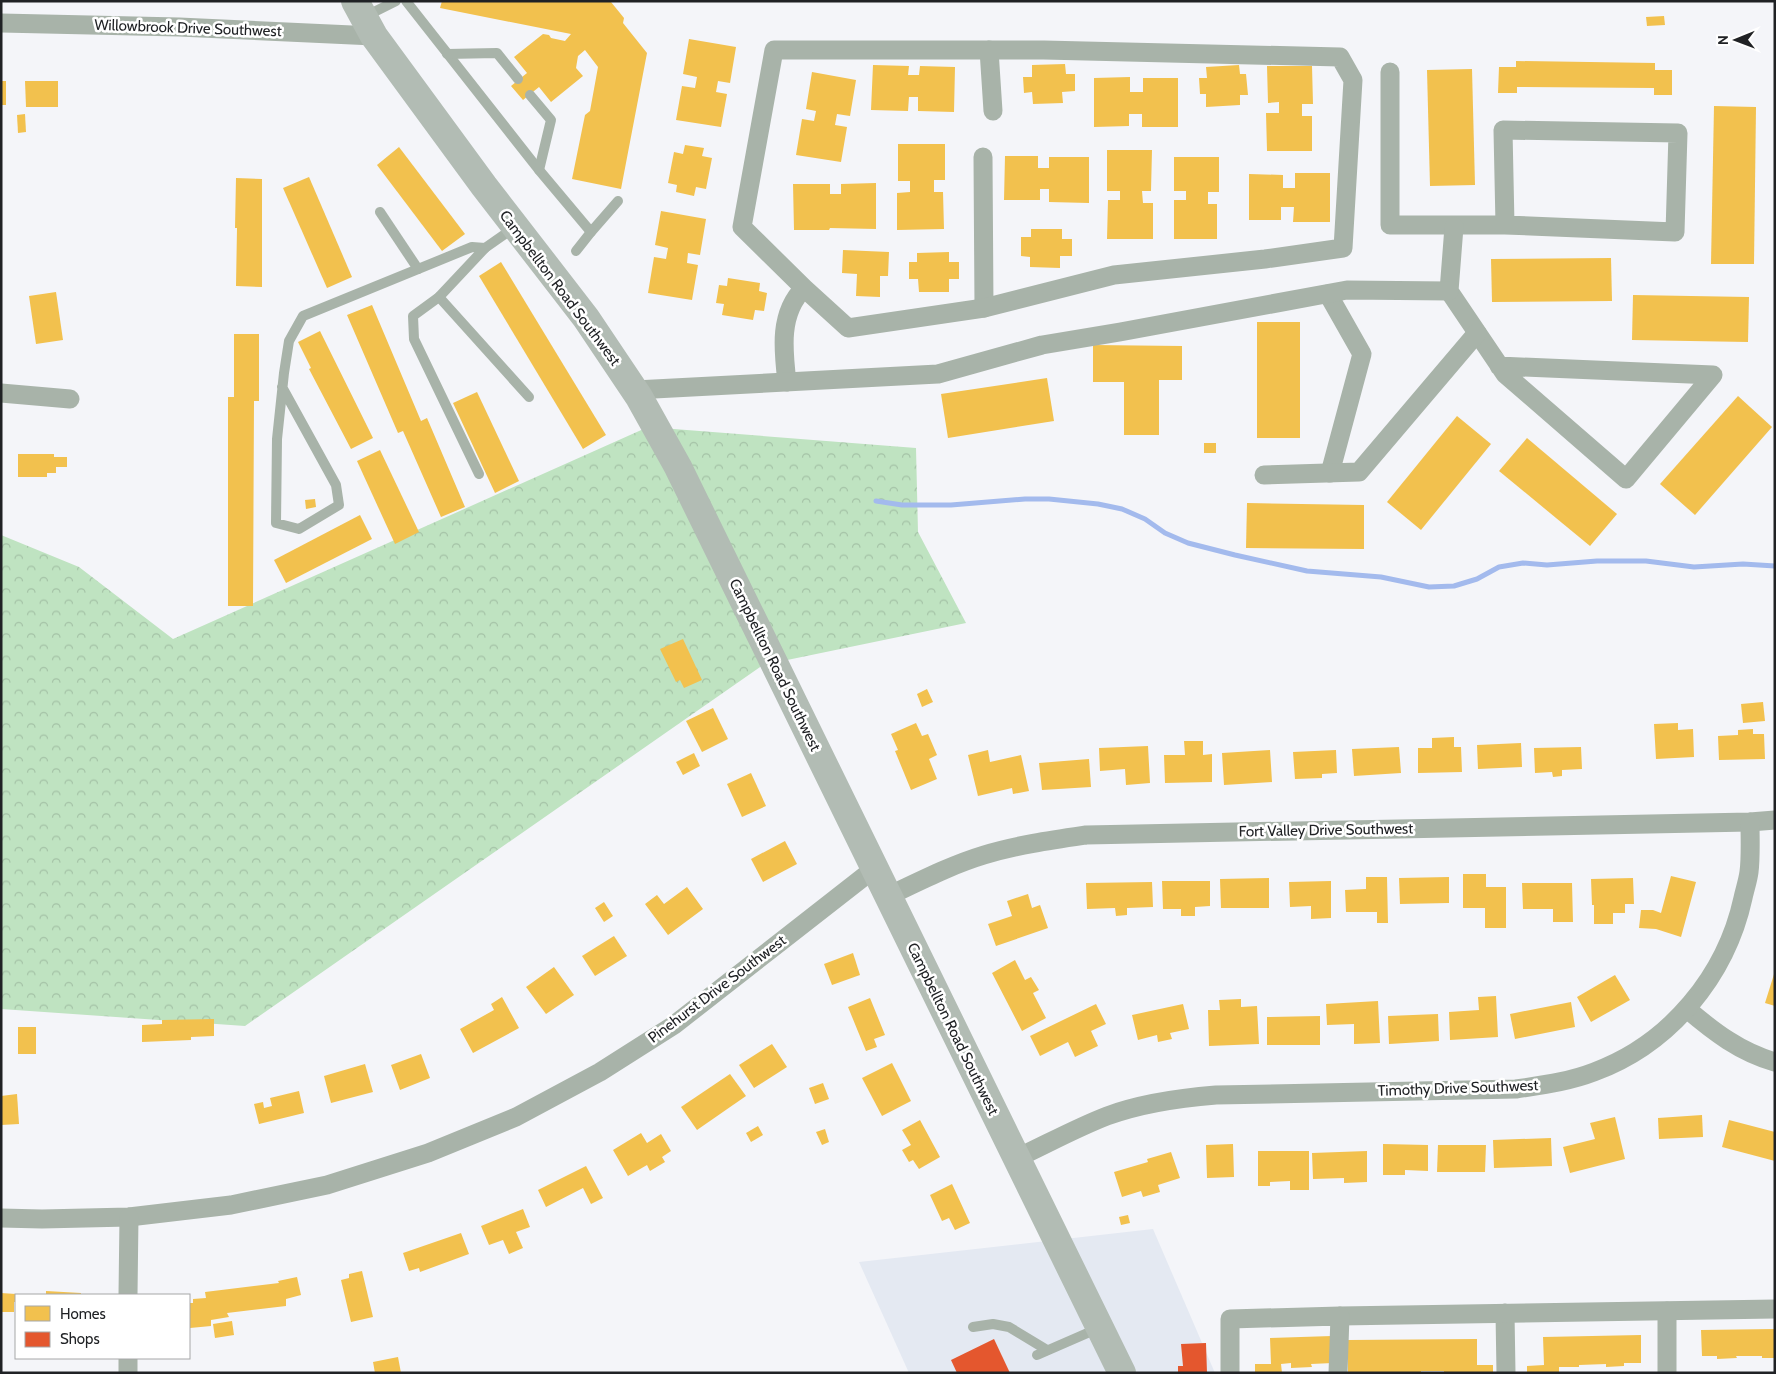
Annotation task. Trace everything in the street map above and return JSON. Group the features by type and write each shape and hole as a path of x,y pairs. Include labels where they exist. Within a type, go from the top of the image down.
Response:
{"main road":[{"name":"Campbellton Road Southwest","path":"364,18 516,226 586,318 635,390 678,467 1122,1373"}],"street":[{"name":"Willowbrook Drive Southwest","path":"1,23 179,27 364,18"},
{"path":"774,50 989,50 1340,58 1353,80 1343,248 1264,259 1114,275 984,308 848,328 742,227 774,50"},
{"path":"989,50 993,111"},
{"path":"1390,72 1390,225 1505,225 1675,232 1678,133 1503,130 1505,225"},
{"path":"982,157 984,308"},
{"path":"1454,226 1449,291 1504,374 1626,479 1712,375 1499,366"},
{"path":"787,382 784,354 786,317 796,296 804,288"},
{"path":"635,390 938,374 1042,345 1347,290 1449,291"},
{"path":"1328,294 1362,354 1330,473"},
{"path":"1264,475 1359,472 1477,333"},
{"path":"1,393 70,399"},
{"name":"Fort Valley Drive Southwest","path":"888,896 936,873 984,855 1035,842 1086,835 1775,820"},
{"name":"Timothy Drive Southwest","path":"1017,1158 1107,1116 1143,1105 1178,1098 1216,1095 1516,1088 1558,1083 1594,1072 1629,1056 1660,1034 1687,1009 1717,968 1738,922 1749,873 1750,822"},
{"name":"Pinehurst Drive Southwest","path":"1,1218 128,1217 231,1205 327,1185 428,1153 516,1117 600,1072 674,1025 875,868"},
{"path":"1687,1009 1720,1036 1743,1051 1775,1062"},
{"path":"128,1217 128,1294"},
{"path":"1230,1373 1230,1319 1775,1309"},
{"path":"1667,1310 1667,1373"},
{"path":"1505,1313 1506,1373"},
{"path":"1338,1373 1340,1316"},
{"path":"128,1359 128,1373"}],"lane":[{"path":"364,18 396,1"},
{"path":"406,1 539,170 591,232"},
{"path":"447,54 497,53 518,79"},
{"path":"530,95 551,120 539,170"},
{"path":"576,251 618,201"},
{"path":"380,212 418,269"},
{"path":"478,474 414,339 413,316 439,297 485,248 516,226"},
{"path":"282,387 336,485 339,505 299,529 276,523 277,439 282,387 289,341 303,316 472,247 485,248"},
{"path":"439,297 529,397"},
{"path":"974,1327 993,1324 1009,1327 1047,1350"},
{"path":"1037,1355 1100,1328"}],"shaded area":[{"path":"1153,1229 1215,1373 909,1373 859,1262"}],"green space":[{"path":"648,427 916,448 918,532 966,623 763,665 245,1026 1,1009 1,535 79,567 173,639"}],"building: Homes":[{"path":"442,1 611,2 624,18 623,23 647,53 621,189 572,179 585,115 590,111 598,67 585,50 578,56 576,68 583,76 551,102 539,87 523,100 511,86 527,73 514,57 543,34 565,41 571,34 440,8"},
{"path":"1664,16 1665,25 1647,26 1646,17"},
{"path":"689,39 736,47 730,83 718,81 716,92 727,94 721,127 676,120 682,86 695,88 697,77 683,74"},
{"path":"1516,61 1655,63 1655,70 1672,70 1672,95 1654,95 1654,88 1517,87 1517,93 1498,93 1499,67 1516,67"},
{"path":"1065,64 1066,74 1075,74 1075,91 1062,92 1063,103 1033,104 1032,92 1024,93 1023,77 1032,77 1032,65"},
{"path":"873,65 909,66 908,75 919,75 920,66 955,67 954,112 918,111 918,97 909,97 908,111 871,110"},
{"path":"1239,65 1240,74 1246,74 1248,95 1240,95 1240,105 1206,107 1206,94 1200,94 1199,78 1207,78 1206,67"},
{"path":"1267,66 1312,66 1313,104 1302,104 1302,116 1312,116 1312,151 1267,151 1266,113 1279,113 1279,102 1268,103"},
{"path":"1472,69 1475,185 1430,186 1427,70"},
{"path":"812,72 856,80 850,116 837,114 835,125 847,127 841,162 796,155 802,119 814,121 816,111 806,109"},
{"path":"1130,77 1130,92 1143,92 1143,78 1178,78 1178,127 1142,127 1142,114 1129,114 1129,126 1094,127 1094,78"},
{"path":"1,81 6,81 6,105 1,105"},
{"path":"25,81 58,81 58,107 26,107"},
{"path":"1714,106 1756,107 1754,264 1711,264"},
{"path":"25,114 26,132 18,133 17,115"},
{"path":"898,144 945,144 945,180 934,180 934,192 943,192 944,229 897,230 897,193 910,192 910,181 898,181"},
{"path":"685,145 704,148 702,156 712,158 706,189 696,187 694,196 676,192 677,185 668,183 674,152 683,154"},
{"path":"399,147 465,234 442,251 377,165"},
{"path":"1107,150 1152,150 1151,191 1142,191 1143,203 1153,203 1153,239 1107,239 1108,200 1120,200 1120,191 1107,191"},
{"path":"1005,156 1038,156 1038,168 1049,168 1049,157 1089,157 1089,203 1049,202 1049,189 1040,189 1040,200 1004,200"},
{"path":"1174,157 1219,157 1219,192 1208,192 1208,204 1217,204 1217,239 1174,239 1174,200 1186,200 1186,191 1174,191"},
{"path":"1295,173 1330,173 1330,222 1293,222 1294,207 1281,207 1281,220 1249,220 1249,174 1283,175 1283,188 1295,188"},
{"path":"309,177 352,277 327,288 283,188"},
{"path":"236,178 262,179 262,287 236,286"},
{"path":"876,183 876,229 830,228 829,230 794,230 793,184 830,184 830,194 841,194 841,184"},
{"path":"661,211 706,219 700,255 688,253 687,263 698,265 692,300 648,293 654,257 666,259 668,248 655,245"},
{"path":"1031,229 1062,229 1062,239 1072,239 1072,256 1060,256 1060,268 1030,267 1030,257 1021,256 1021,237 1031,237"},
{"path":"843,250 889,252 888,276 880,276 880,297 856,296 857,274 842,273"},
{"path":"949,252 949,262 959,262 959,279 949,279 949,292 919,292 918,279 909,279 909,262 917,262 917,253"},
{"path":"1611,258 1612,301 1492,302 1491,259"},
{"path":"501,262 606,435 583,449 479,276"},
{"path":"728,278 760,283 759,291 767,293 764,311 755,310 753,320 722,315 724,304 716,303 719,285 727,286"},
{"path":"56,292 63,340 36,344 29,296"},
{"path":"1633,295 1749,297 1748,342 1632,340"},
{"path":"372,305 421,421 427,418 465,507 441,517 403,431 398,433 347,315"},
{"path":"1257,322 1300,322 1300,438 1257,438"},
{"path":"320,331 373,438 351,449 309,369 311,368 298,342"},
{"path":"234,334 259,334 259,401 254,401 253,606 228,606 228,397 234,397"},
{"path":"1093,345 1182,346 1182,380 1159,380 1159,435 1124,435 1124,382 1093,382"},
{"path":"1047,378 1054,421 948,438 941,394"},
{"path":"477,392 519,481 495,493 453,403"},
{"path":"1738,396 1772,427 1695,515 1660,484"},
{"path":"1457,416 1491,444 1421,530 1387,502"},
{"path":"1527,438 1617,514 1590,546 1499,471"},
{"path":"1204,443 1216,443 1216,453 1204,453"},
{"path":"380,450 419,532 395,544 357,461"},
{"path":"18,454 54,454 54,457 67,457 67,467 56,467 56,473 47,473 47,477 18,477"},
{"path":"315,499 316,507 306,509 305,500"},
{"path":"1247,503 1364,505 1364,549 1246,548"},
{"path":"360,515 372,539 286,583 274,560"},
{"path":"683,639 702,680 684,688 680,680 676,682 660,649"},
{"path":"927,689 933,702 922,707 917,694"},
{"path":"1763,702 1765,721 1743,723 1741,704"},
{"path":"713,708 728,739 702,752 686,721"},
{"path":"916,723 922,736 928,734 937,755 929,759 937,779 911,790 895,751 898,750 891,734"},
{"path":"1678,723 1678,730 1693,729 1694,757 1656,759 1654,724"},
{"path":"1753,729 1753,734 1764,734 1765,759 1719,760 1718,736 1738,735 1738,730"},
{"path":"1454,737 1454,747 1461,747 1462,772 1418,773 1418,748 1432,748 1432,738"},
{"path":"1184,741 1203,741 1203,755 1212,754 1212,782 1165,783 1164,755 1185,755"},
{"path":"1521,743 1522,767 1478,769 1477,745"},
{"path":"1148,746 1150,783 1126,785 1125,769 1100,771 1099,748"},
{"path":"1399,747 1401,773 1354,776 1352,749"},
{"path":"1581,747 1582,769 1562,770 1562,776 1553,777 1552,772 1535,773 1534,748"},
{"path":"988,750 990,762 1021,755 1029,791 1013,794 1012,788 978,796 968,755"},
{"path":"1270,750 1272,782 1224,785 1222,753"},
{"path":"1336,750 1337,773 1322,774 1322,778 1295,779 1293,752"},
{"path":"694,753 700,766 683,775 676,762"},
{"path":"1089,759 1091,787 1042,790 1039,763"},
{"path":"751,773 766,806 742,817 727,784"},
{"path":"785,841 797,864 763,882 751,859"},
{"path":"1463,874 1486,874 1486,887 1506,887 1506,928 1485,928 1485,908 1463,908"},
{"path":"1671,876 1696,882 1681,937 1656,929 1639,928 1641,910 1653,910 1661,913"},
{"path":"1366,877 1387,877 1388,923 1377,923 1377,912 1346,912 1345,890 1366,889"},
{"path":"1449,877 1449,903 1400,904 1399,878"},
{"path":"1269,878 1269,908 1221,908 1220,879"},
{"path":"1633,878 1634,904 1625,904 1625,913 1613,913 1613,924 1594,924 1591,879"},
{"path":"1162,881 1210,881 1210,906 1195,907 1195,916 1181,916 1181,909 1163,909"},
{"path":"1331,881 1331,918 1311,919 1311,906 1290,907 1289,882"},
{"path":"1152,882 1153,907 1127,908 1127,915 1116,916 1115,908 1087,909 1086,883"},
{"path":"1522,883 1572,883 1573,922 1553,922 1553,909 1523,909"},
{"path":"687,887 703,909 668,935 645,904 657,895 664,904"},
{"path":"1028,894 1032,908 1040,905 1048,928 996,946 988,924 1012,916 1007,901"},
{"path":"604,902 613,916 604,922 595,908"},
{"path":"614,936 627,956 595,976 582,956"},
{"path":"853,953 860,975 832,985 824,964"},
{"path":"1015,960 1025,980 1031,977 1039,990 1033,993 1046,1018 1022,1031 992,973"},
{"path":"554,967 574,995 546,1014 526,987"},
{"path":"1775,971 1775,1006 1765,1003"},
{"path":"1615,975 1630,1000 1591,1022 1577,997"},
{"path":"1496,996 1498,1037 1450,1040 1449,1012 1479,1010 1478,997"},
{"path":"502,997 519,1028 473,1053 460,1029 494,1010 491,1004"},
{"path":"870,998 885,1035 874,1039 877,1047 866,1051 848,1007"},
{"path":"1241,999 1241,1007 1257,1006 1259,1044 1209,1046 1208,1010 1220,1010 1219,1000"},
{"path":"1378,1001 1380,1043 1354,1044 1354,1024 1327,1025 1326,1004"},
{"path":"1571,1002 1575,1027 1515,1039 1510,1014"},
{"path":"1096,1004 1106,1024 1091,1031 1098,1046 1075,1057 1068,1042 1040,1056 1030,1036"},
{"path":"1183,1004 1189,1029 1170,1033 1172,1039 1158,1042 1157,1035 1138,1040 1132,1015"},
{"path":"1438,1014 1439,1041 1389,1044 1388,1016"},
{"path":"1320,1016 1320,1045 1267,1045 1267,1017"},
{"path":"214,1019 214,1036 191,1037 191,1040 142,1042 142,1025 162,1024 162,1020"},
{"path":"18,1027 36,1027 36,1054 18,1054"},
{"path":"772,1044 787,1067 754,1088 739,1065"},
{"path":"421,1054 430,1078 400,1090 391,1065"},
{"path":"892,1063 911,1101 882,1116 862,1078"},
{"path":"365,1064 373,1092 331,1103 324,1076"},
{"path":"730,1074 746,1096 697,1130 681,1107"},
{"path":"823,1083 829,1099 815,1104 809,1088"},
{"path":"299,1091 304,1113 259,1124 254,1104 263,1102 264,1108 272,1106 270,1098"},
{"path":"17,1094 19,1124 1,1125 1,1096"},
{"path":"1702,1115 1703,1137 1659,1139 1658,1118"},
{"path":"1615,1117 1625,1159 1570,1173 1563,1147 1595,1139 1590,1123"},
{"path":"920,1120 940,1157 919,1169 913,1160 909,1162 902,1150 911,1145 902,1130"},
{"path":"1729,1120 1775,1132 1775,1161 1722,1147"},
{"path":"758,1126 763,1135 751,1142 746,1133"},
{"path":"825,1129 829,1142 822,1145 816,1132"},
{"path":"641,1133 647,1143 661,1134 671,1151 662,1157 665,1162 650,1171 647,1165 628,1176 613,1150"},
{"path":"1551,1138 1552,1166 1494,1168 1493,1140"},
{"path":"1233,1144 1234,1177 1207,1178 1206,1145"},
{"path":"1383,1144 1428,1145 1428,1171 1405,1170 1405,1175 1383,1175"},
{"path":"1438,1145 1486,1145 1485,1172 1437,1172"},
{"path":"1258,1151 1309,1151 1309,1190 1290,1190 1290,1181 1270,1182 1270,1186 1258,1186"},
{"path":"1367,1151 1367,1182 1344,1183 1344,1178 1313,1179 1312,1153"},
{"path":"1171,1152 1180,1178 1158,1185 1160,1192 1143,1197 1141,1191 1122,1197 1114,1172 1148,1162 1147,1159"},
{"path":"586,1166 603,1198 591,1204 583,1188 546,1207 538,1190"},
{"path":"952,1184 970,1223 955,1230 949,1218 942,1221 930,1195"},
{"path":"523,1209 530,1227 516,1232 523,1248 509,1254 503,1240 489,1245 481,1226"},
{"path":"1128,1215 1130,1223 1121,1225 1119,1217"},
{"path":"461,1233 469,1254 420,1272 419,1268 409,1271 403,1253"},
{"path":"362,1271 373,1317 351,1322 341,1280 349,1278 349,1274"},
{"path":"297,1277 301,1295 286,1299 286,1306 227,1313 229,1317 211,1320 211,1326 190,1328 190,1303 193,1303 193,1299 206,1298 205,1292 279,1283 278,1281"},
{"path":"46,1291 81,1293 81,1294 46,1294"},
{"path":"1,1293 16,1294 14,1312 1,1312"},
{"path":"232,1321 234,1335 215,1338 213,1324"},
{"path":"1775,1329 1775,1358 1736,1356 1737,1358 1717,1359 1717,1356 1702,1356 1701,1330"},
{"path":"1641,1335 1641,1363 1624,1363 1624,1366 1606,1367 1606,1364 1579,1365 1579,1367 1559,1367 1559,1373 1527,1373 1527,1366 1544,1365 1543,1337"},
{"path":"1332,1336 1333,1363 1311,1364 1312,1367 1291,1368 1291,1363 1281,1364 1282,1373 1255,1373 1255,1364 1271,1364 1270,1338"},
{"path":"1477,1339 1477,1365 1493,1365 1493,1373 1444,1373 1444,1371 1421,1371 1421,1373 1348,1372 1348,1340"},
{"path":"398,1357 401,1373 375,1373 373,1362"}],"building: Shops":[{"path":"994,1339 1010,1373 957,1373 951,1360"},
{"path":"1206,1343 1207,1373 1178,1373 1178,1366 1183,1366 1181,1344"}],"waterway":[{"path":"876,501 902,505 951,505 1049,499 1098,504 1122,509 1145,519 1165,533 1188,543 1235,555 1307,571 1381,577 1429,587 1454,586 1477,579 1499,567 1523,563 1547,565 1597,561 1646,561 1694,567 1743,564 1775,566"}]}
